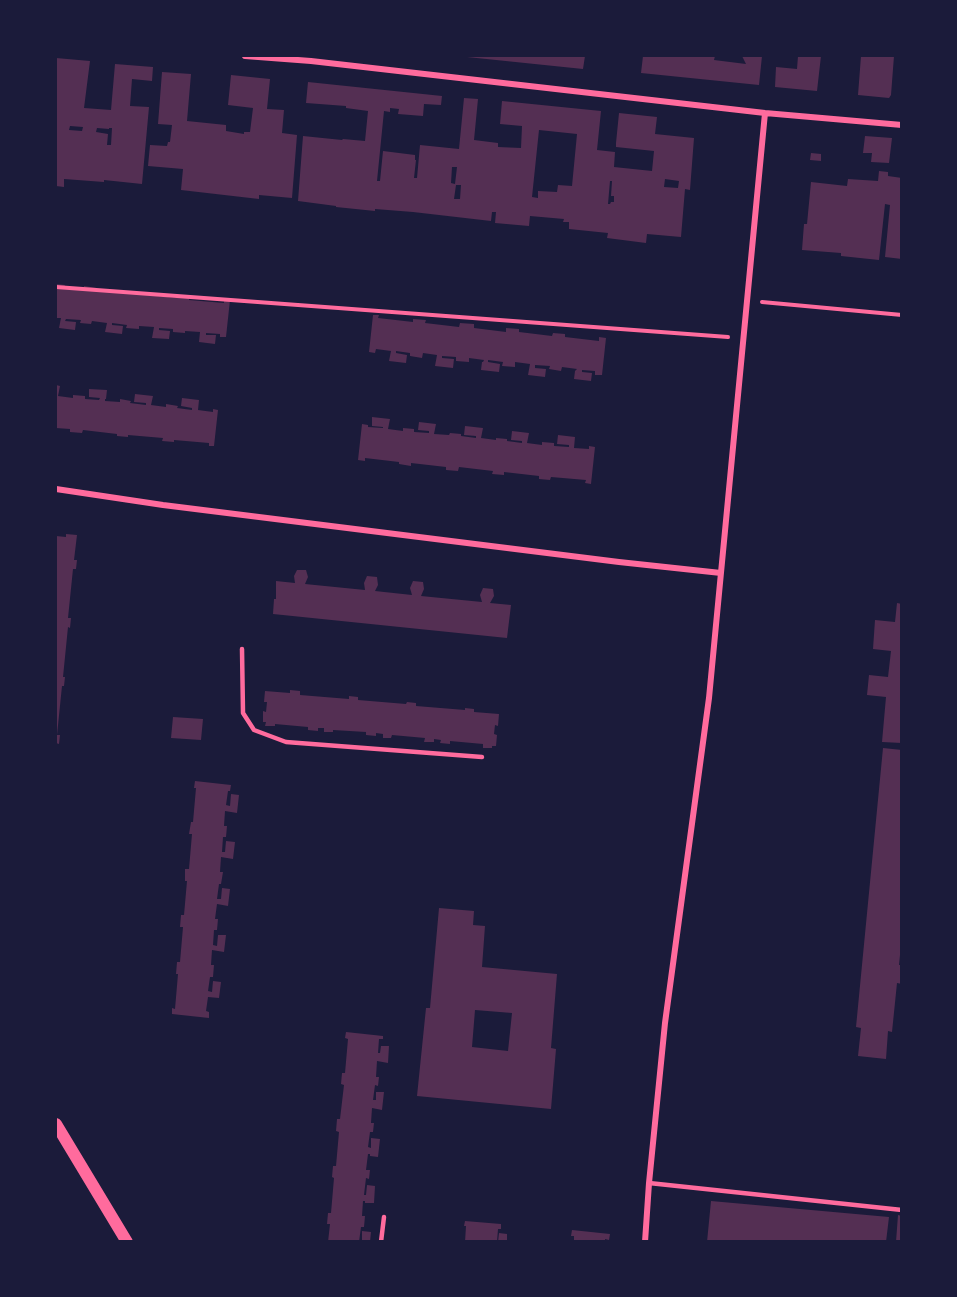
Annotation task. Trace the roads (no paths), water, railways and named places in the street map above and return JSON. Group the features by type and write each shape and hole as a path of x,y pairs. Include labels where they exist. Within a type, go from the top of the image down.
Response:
{"main road":[{"path":"56,1124 127,1242"}],"street":[{"path":"245,56 765,113 902,125"},
{"path":"645,1242 665,1023 706,722 765,113"},
{"path":"56,489 175,507 721,573"}],"lane":[{"path":"242,649 243,713 254,730 286,742 482,757"},
{"path":"649,1183 902,1210"},
{"path":"381,1242 384,1217"}]}
